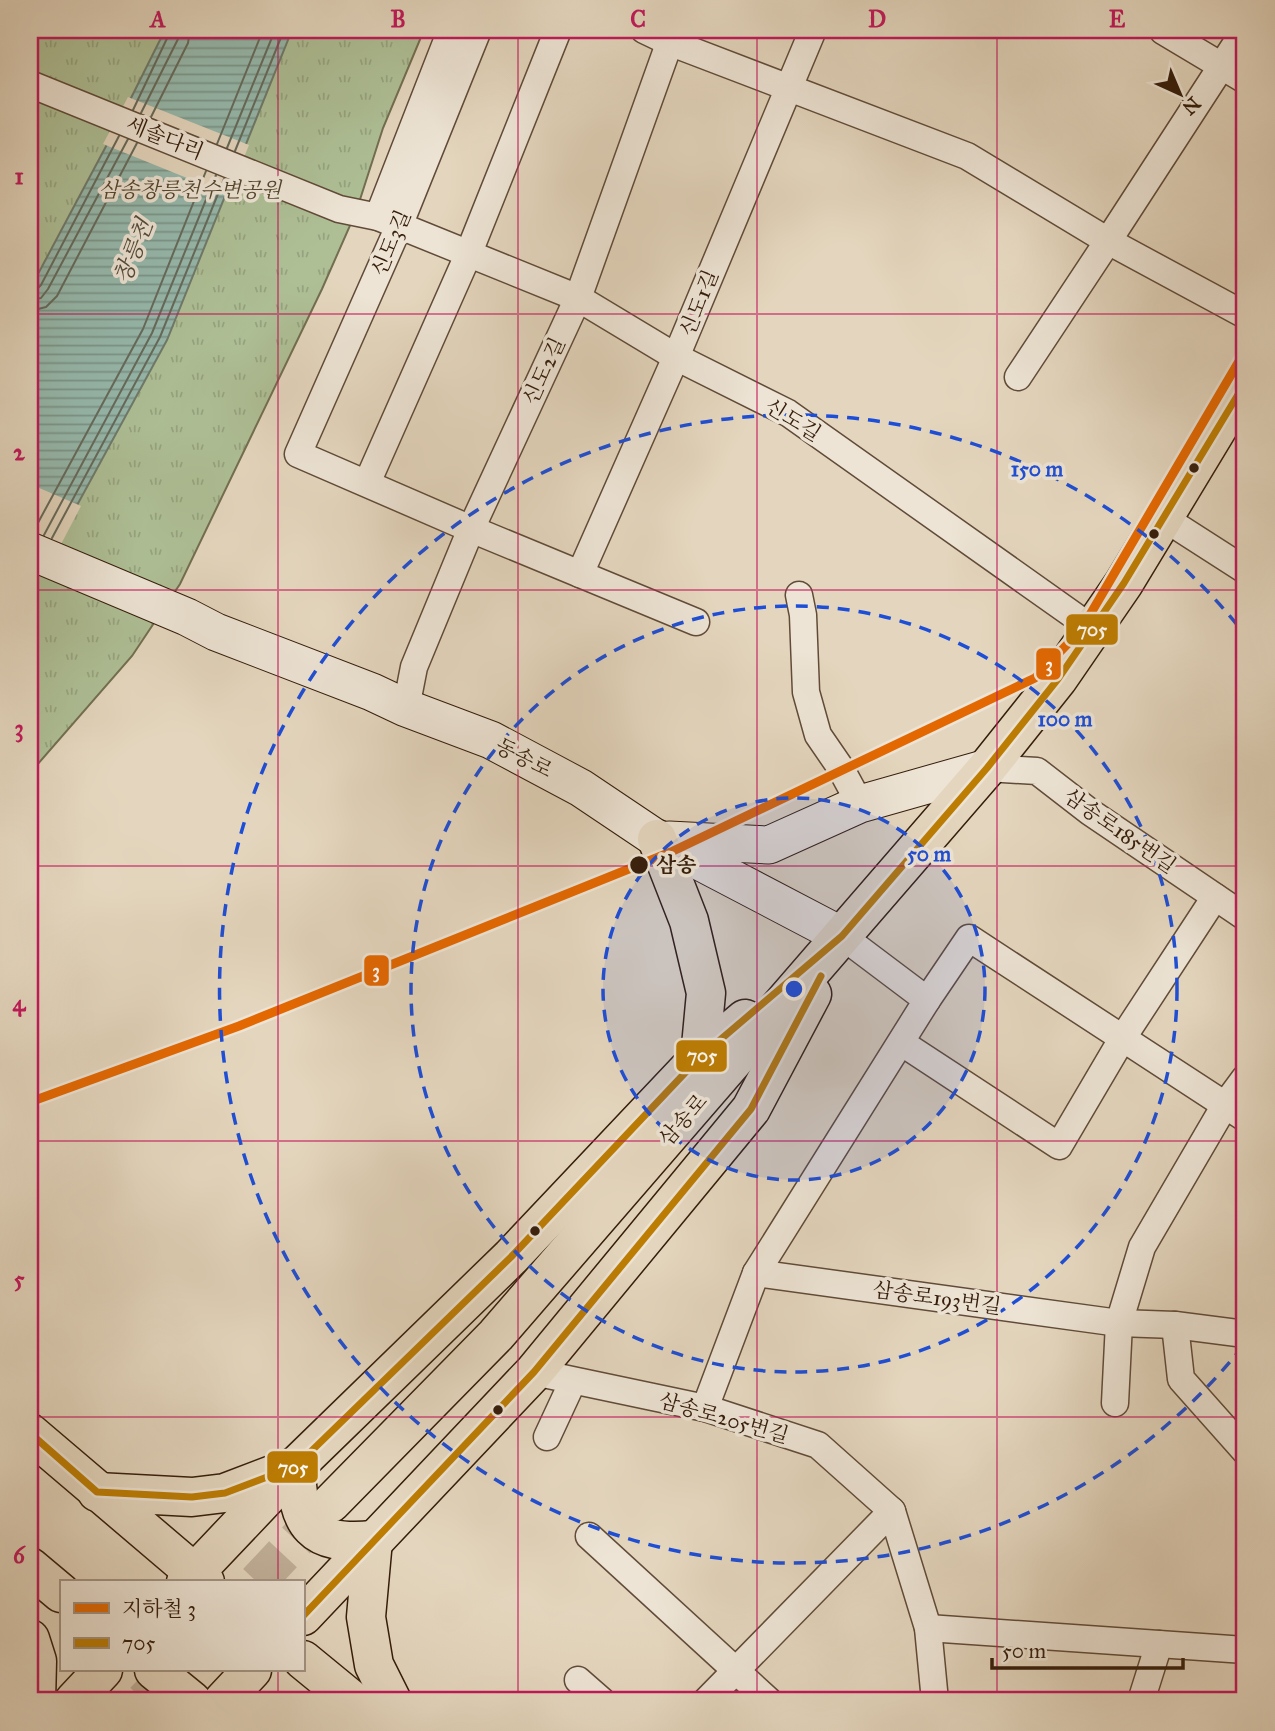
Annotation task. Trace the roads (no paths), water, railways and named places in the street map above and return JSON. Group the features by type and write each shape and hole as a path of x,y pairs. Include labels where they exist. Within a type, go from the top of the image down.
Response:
{"main road":[{"name":"삼송로","path":"331,1503 496,1335 987,768 1058,679 1124,583 1245,383"},
{"name":"동송로","path":"30,551 187,617 216,632 491,740 582,788 657,839 842,936"},
{"path":"700,1057 706,993 690,921 657,839 769,845 860,804 987,768"},
{"path":"30,1433 195,1579 296,1466 511,1257 700,1057 842,936"},
{"path":"304,1615 534,1373 751,1109 842,936"},
{"path":"97,1492 203,1496 225,1493 296,1466"},
{"path":"296,1466 296,1489 307,1525 328,1539 348,1542 373,1540"},
{"path":"373,1540 366,1617 374,1665 391,1701"},
{"path":"30,1567 60,1592"},
{"path":"30,1639 37,1661 36,1701"},
{"path":"304,1661 353,1701"},
{"path":"74,1701 101,1672"},
{"path":"156,1672 192,1701"},
{"path":"223,1701 250,1672"}],"street":[{"name":"신도3길","path":"367,483 298,454 388,221 451,30"},
{"name":"신도3길","path":"388,221 478,30"},
{"path":"558,30 468,255 367,483 696,622"},
{"path":"643,30 672,36 788,86 967,156 1108,241 1245,315"},
{"name":"신도1길","path":"580,574 676,357 813,30"},
{"path":"1018,377 1245,30"},
{"path":"1163,31 1223,64 1245,80"},
{"name":"신도2길","path":"406,708 414,667 471,529 578,298 672,36"},
{"name":"세솔다리","path":"30,84 338,209"},
{"name":"신도길","path":"338,209 388,221 578,298 676,357 788,413 1093,629"},
{"path":"1164,518 1245,570"},
{"path":"799,595 803,615 806,692 818,735 840,767 860,804"},
{"name":"삼송로185번길","path":"987,768 1037,771 1090,812 1245,917"},
{"path":"902,1043 1053,1156 1122,1039 1215,897"},
{"path":"842,936 927,1000"},
{"path":"705,1408 756,1273 927,1000 969,938 1235,1111"},
{"path":"1115,1403 1119,1323 1142,1247 1235,1111 1245,1077"},
{"name":"삼송로193번길","path":"756,1273 1119,1323 1175,1325 1245,1334"},
{"path":"1175,1325 1181,1379 1245,1451"},
{"name":"삼송로205번길","path":"534,1373 705,1408 818,1446 892,1511"},
{"path":"547,1437 573,1381"},
{"path":"706,1701 892,1511 929,1628 935,1701"},
{"path":"589,1536 769,1701"},
{"path":"929,1628 1245,1650"},
{"path":"1141,1701 1159,1644"},
{"path":"578,1680 601,1701"}],"water":[{"name":"창릉천","path":"165,30 292,30 167,340 69,520 30,578 30,289"}],"tunnel":[{"path":"259,1580 331,1503"},
{"path":"144,1701 172,1672"}],"metro line":[{"name":"3","path":"30,1102 239,1026 671,852 1035,678 1081,630 1245,351"}],"place":[{"name":"삼송","path":"639,865"}],"park label":[{"name":"삼송창릉천수변공원","path":"190,190"}]}
